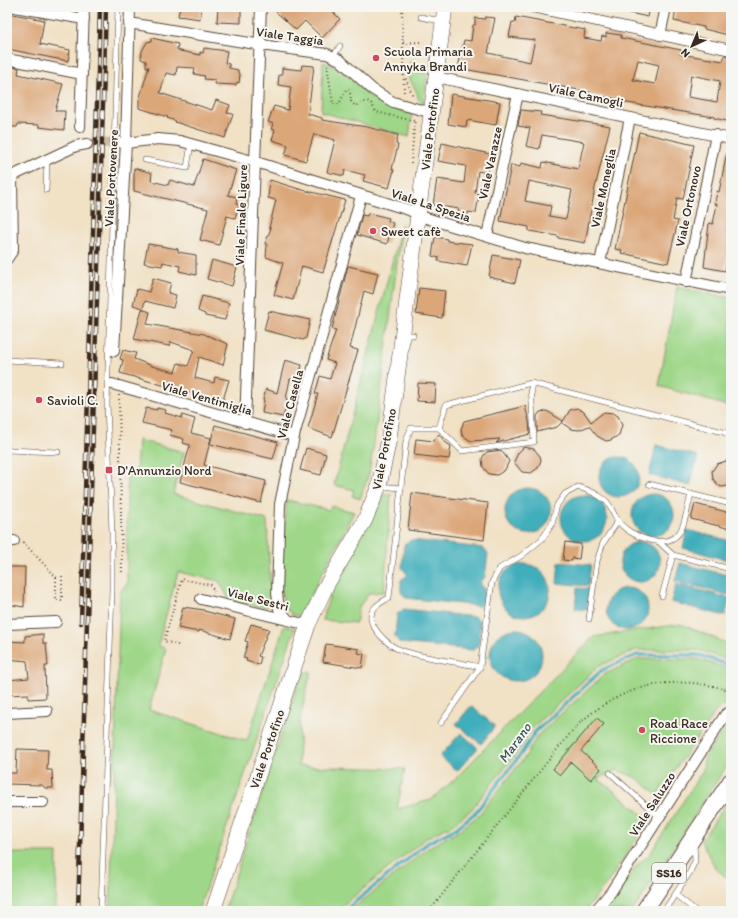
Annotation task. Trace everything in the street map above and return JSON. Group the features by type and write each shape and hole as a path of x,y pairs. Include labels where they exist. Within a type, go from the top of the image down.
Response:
{"main road":[{"name":"SS16","path":"644,911 731,781"}],"street":[{"path":"15,7 84,19"},
{"path":"80,127 84,7"},
{"name":"Viale Portovenere","path":"114,351 121,142 130,7"},
{"name":"Viale Finale Ligure","path":"245,423 261,7"},
{"path":"533,7 731,50"},
{"path":"660,35 666,7"},
{"name":"Viale Portofino","path":"213,911 308,625 326,586 365,520 379,486 408,335 415,274 419,215 444,14"},
{"name":"Viale Taggia","path":"129,23 330,55 340,60 372,89 393,102 432,113"},
{"path":"7,58 82,74"},
{"name":"Viale Camogli","path":"436,78 731,139"},
{"name":"Viale Varazze","path":"487,236 518,94"},
{"name":"Viale Moneglia","path":"600,263 630,118"},
{"name":"Viale Ortonovo","path":"686,282 716,136"},
{"name":"Viale La Spezia","path":"121,142 158,139 191,144 256,162 526,248 600,263 662,280 686,282 731,290"},
{"path":"7,259 12,250 11,175 76,146 87,144"},
{"name":"Viale Casella","path":"288,620 279,609 277,585 280,504 294,436 361,196"},
{"name":"Viale Ventimiglia","path":"115,385 294,436"},
{"name":"Viale Sestri","path":"201,599 308,625"},
{"path":"7,624 56,622"},
{"path":"7,713 47,711"},
{"name":"Viale Saluzzo","path":"595,911 611,892 725,715 731,711"},
{"path":"7,802 43,802"}],"lane":[{"path":"101,911 112,590 112,532 107,404 118,7"},
{"path":"421,17 444,14"},
{"path":"330,55 340,46"},
{"path":"145,160 187,168 191,144"},
{"path":"46,190 47,160"},
{"path":"7,360 62,364"},
{"path":"480,666 399,650 381,636 372,624 372,611 379,603 389,598 406,441 411,428 439,428 462,451 534,442 531,382"},
{"path":"439,428 446,404 531,382 731,434"},
{"path":"7,450 58,452"},
{"path":"649,484 731,504"},
{"path":"379,486 401,488"},
{"path":"441,723 480,666 492,582 500,568 521,556 542,539 552,524 557,505 565,494 578,488 593,491 607,501 618,521 626,529 642,538 659,542 671,539 681,530 691,494"},
{"path":"589,619 597,561 603,543 618,521"},
{"path":"659,542 673,555 731,569"},
{"path":"662,596 673,555"},
{"path":"610,773 659,817"},
{"path":"664,911 676,895 695,861 694,836"},
{"path":"676,895 696,911"}],"path":[{"path":"402,7 404,105"},
{"path":"403,43 421,42"},
{"path":"330,55 333,104 339,104 346,90 348,89 350,92 351,101 355,106 368,101 371,103 376,112 419,122"},
{"path":"404,75 416,100 410,160 413,167"},
{"path":"115,385 122,574"},
{"path":"11,541 23,542 56,578 56,600 62,600 62,576"},
{"path":"178,645 164,641 182,578 211,585 218,603"},
{"path":"417,911 431,909 559,747 580,723 599,707 629,691 654,684 674,681 695,682 731,691"}],"green space":[{"path":"323,62 344,73 378,102 412,114 409,137 321,112"},
{"path":"410,62 415,62 416,72 427,73 424,101 421,102 418,99 417,93 408,74 408,66"},
{"path":"402,224 374,443 369,474 360,499 352,496 354,490 334,485"},
{"path":"677,287 731,298 731,407 659,386"},
{"path":"138,440 184,452 173,494 267,520 271,598 269,605 264,608 230,601 219,581 178,572 158,645 166,649 149,710 247,741 284,626 295,628 198,911 110,911 120,592 127,583 127,473 136,474"},
{"path":"384,494 391,494 384,592 369,593 359,607 356,623 322,620 332,589"},
{"path":"287,500 329,510 331,506 354,512 300,616 293,615 284,607 282,594 281,567"},
{"path":"681,624 731,645 731,661 699,650 636,650 599,666 531,729 517,752 471,810 452,825 426,838 336,911 224,911 301,674 311,671 300,719 298,766 405,769 397,809 431,800 455,779 593,637"},
{"path":"638,659 698,659 731,670 731,700 716,711 657,795 637,778 617,770 597,779 608,786 649,820 608,882 585,911 350,911 431,846 457,832 478,816 525,757 538,735 605,674"},
{"path":"731,718 731,759 635,908 631,911 603,911 618,893 637,865 650,854 703,770 704,759"},
{"path":"731,796 731,881 715,868 701,841"},
{"path":"7,853 57,853 56,911 7,911"}],"water":[{"path":"656,445 698,456 690,486 649,475"},
{"path":"623,457 630,460 636,466 639,477 638,485 630,494 623,497 615,497 608,494 600,485 599,473 602,466 611,458"},
{"path":"523,488 533,488 541,492 547,498 551,506 551,516 547,524 541,530 533,534 523,534 515,530 509,524 505,516 505,506 509,498 515,492"},
{"path":"653,494 661,496 670,504 674,515 672,523 664,532 653,536 645,534 636,526 632,515 634,507 642,498"},
{"path":"589,495 593,496 603,505 606,509 606,527 597,537 589,541 579,541 571,537 562,527 561,513 565,505 575,496"},
{"path":"687,530 731,541 731,561 683,548"},
{"path":"411,540 483,548 488,554 485,577 480,582 484,589 484,602 479,606 406,598 401,592 401,580 408,575 402,568 404,545"},
{"path":"644,542 651,545 657,551 660,562 659,570 651,579 644,582 636,582 629,579 621,570 620,558 623,551 632,543"},
{"path":"559,562 591,565 588,586 557,583"},
{"path":"680,563 731,576 729,595 675,581"},
{"path":"524,564 534,566 542,572 548,580 550,590 548,600 542,608 534,614 524,616 514,614 506,608 500,600 498,590 500,580 506,572 514,566"},
{"path":"676,584 730,598 725,616 671,602"},
{"path":"577,588 589,589 587,610 575,609"},
{"path":"627,588 635,590 644,598 648,609 646,617 638,626 627,630 619,628 610,620 606,609 608,601 616,592"},
{"path":"404,609 476,617 481,623 478,646 473,650 400,643 395,637 397,614"},
{"path":"516,629 526,631 534,637 540,645 542,655 540,665 534,673 526,679 516,681 506,679 498,673 492,665 490,655 492,645 498,637 506,631"},
{"path":"471,706 495,726 481,744 456,724"},
{"path":"461,733 478,748 457,771 440,756"}],"building":[{"path":"180,7 201,7 200,19 178,16"},
{"path":"218,7 241,7 241,23 217,22"},
{"path":"281,7 328,7 340,19 322,38 305,21 296,30 276,12"},
{"path":"620,7 650,7 648,17 620,11"},
{"path":"676,7 708,7 731,12 728,35 704,29 704,27 674,21"},
{"path":"7,13 44,20 40,44 70,50 68,61 7,49"},
{"path":"485,17 495,18 488,53 530,62 535,40 509,37 512,22 515,23 516,17 585,30 584,38 601,41 602,36 606,37 606,33 621,35 621,38 681,50 680,54 723,61 725,55 731,56 731,122 714,117 621,102 621,99 590,95 590,92 458,68 464,40 471,41 475,18 485,19","holes":["638,60 659,65 655,84 633,80","691,75 720,81 717,102 688,97"]},
{"path":"152,38 178,44 177,49 180,51 200,55 200,52 203,53 204,48 227,51 225,63 229,64 229,68 238,70 238,73 240,74 239,83 237,82 236,85 215,84 216,80 204,79 205,76 194,74 195,68 177,67 176,75 166,73 160,93 212,110 216,100 230,105 227,113 233,114 225,138 175,122 176,121 167,118 168,117 139,108 139,100 149,67 146,67 146,61 141,59 142,51 147,42 152,41"},
{"path":"302,65 314,66 308,114 322,118 322,120 367,127 398,135 396,144 398,145 392,169 394,170 389,188 363,181 365,175 345,170 344,176 327,172 335,140 314,134 306,161 285,155 288,145 272,140 275,130 271,129 273,124 268,122 274,106 288,110 291,87 278,85 279,75 282,75 282,68 301,70"},
{"path":"7,66 19,68 18,74 63,84 55,111 65,111 64,130 39,127 39,125 18,124 17,127 7,127"},
{"path":"451,94 500,102 496,125 467,120 466,127 448,124"},
{"path":"521,110 541,112 540,115 610,126 595,188 585,243 529,231 529,227 500,221 511,165 520,167 521,163 542,168 543,162 578,169 584,142 542,135 539,149 526,146 530,128 518,126","holes":["529,181 572,190 566,219 549,216 551,206 525,201"]},
{"path":"639,132 694,145 683,199 677,198 673,220 678,221 668,263 621,253 622,250 615,249"},
{"path":"442,143 490,154 487,173 478,171 475,193 479,194 476,213 468,212 468,215 458,213 459,209 433,205 437,179 464,183 466,166 438,161"},
{"path":"727,152 731,153 731,239 725,271 704,267 709,223 713,224 717,204 715,204 717,191 719,192"},
{"path":"203,159 236,170 228,195 237,197 236,204 239,205 235,218 227,216 219,245 200,240 208,209 134,191 134,168 152,173 151,181 168,185 170,180 194,187"},
{"path":"270,180 299,189 345,200 323,272 302,266 293,300 274,295 283,263 266,257 267,245 265,244 271,228 269,228 276,200 268,198"},
{"path":"368,213 389,218 388,221 393,223 387,244 357,235 362,215 367,216"},
{"path":"435,237 447,239 447,241 472,244 467,266 438,261 439,258 432,256"},
{"path":"148,244 178,249 178,252 196,255 196,275 179,271 180,266 163,262 162,266 144,263"},
{"path":"493,255 520,260 515,283 489,277"},
{"path":"212,260 237,267 232,286 207,279"},
{"path":"348,266 378,273 373,294 364,291 350,348 358,350 332,437 308,428 318,394 315,394 320,376 330,379 335,363 326,360 336,330 332,329"},
{"path":"153,278 171,283 168,293 176,295 173,308 145,301 143,308 133,305 137,289 149,292"},
{"path":"419,288 445,291 442,318 416,314"},
{"path":"202,296 229,303 225,320 205,316 205,314 198,311"},
{"path":"142,309 150,312 147,324 204,334 228,344 223,365 199,357 195,378 214,383 215,377 229,380 223,400 215,398 215,400 120,373 123,360 120,359 123,350 136,353 134,359 155,367 175,372 178,363 188,366 194,350 171,342 169,346 134,339"},
{"path":"269,311 310,320 306,338 303,340 264,330"},
{"path":"285,360 302,365 298,381 290,379 286,399 288,400 283,417 262,413 266,389 277,393"},
{"path":"418,383 436,384 435,402 417,401"},
{"path":"525,406 529,421 530,434 496,443 500,439 471,441 462,435 461,429 464,421"},
{"path":"146,408 166,410 165,413 182,418 182,415 195,419 191,433 211,438 204,465 266,481 261,503 180,482 190,445 183,443 184,439 170,435 172,430 142,423"},
{"path":"577,408 584,412 591,422 604,412 613,413 618,416 622,425 619,435 606,441 597,436 589,426 579,430 571,429 562,423 570,410"},
{"path":"547,411 563,421 557,427 537,432 537,416 540,412"},
{"path":"215,425 278,442 273,459 210,444"},
{"path":"439,434 445,442 451,446 449,459 414,455 416,439 434,441"},
{"path":"524,447 534,449 540,456 541,460 538,468 531,473 522,472 514,462 518,453"},
{"path":"306,448 326,454 321,475 300,470"},
{"path":"501,450 509,461 505,470 497,475 489,474 483,467 482,459 484,455 487,452"},
{"path":"726,461 731,463 731,485 723,487 719,486 713,479 712,471 717,464"},
{"path":"412,493 488,503 484,540 408,530"},
{"path":"695,504 731,513 731,529 691,519"},
{"path":"565,542 581,544 579,559 572,558 572,561 563,560"},
{"path":"7,567 25,567 24,607 7,604"},
{"path":"183,607 204,610 235,619 230,639 199,630 199,632 178,628"},
{"path":"251,624 269,629 258,656 261,657 259,665 246,661 247,659 243,658 248,642 245,641"},
{"path":"43,634 43,643 46,643 48,666 45,666 46,698 28,699 28,694 7,695 7,680 29,678 27,661 7,659 7,641 25,642 25,636"},
{"path":"326,644 359,649 358,653 364,654 362,668 323,662"},
{"path":"597,718 604,724 581,751 601,769 591,780 571,762 560,775 553,769"},
{"path":"17,749 48,750 47,770 52,770 53,788 45,788 42,785 7,784 7,773 16,773"}],"waterway":[{"name":"Marano","path":"344,911 429,842 455,829 475,813 521,754 535,732 602,670 637,655 699,655 731,666"}],"tunnel":[{"path":"87,144 116,142"}],"railway":[{"path":"81,623 100,7"},
{"path":"78,911 106,7"}],"place":[{"name":"Scuola Primaria Annyka Brandi","path":"376,58"},
{"name":"Sweet cafè","path":"373,231"},
{"name":"Savioli C.","path":"39,400"},
{"name":"D'Annunzio Nord","path":"109,470"},
{"name":"Road Race Riccione","path":"642,730"}]}
